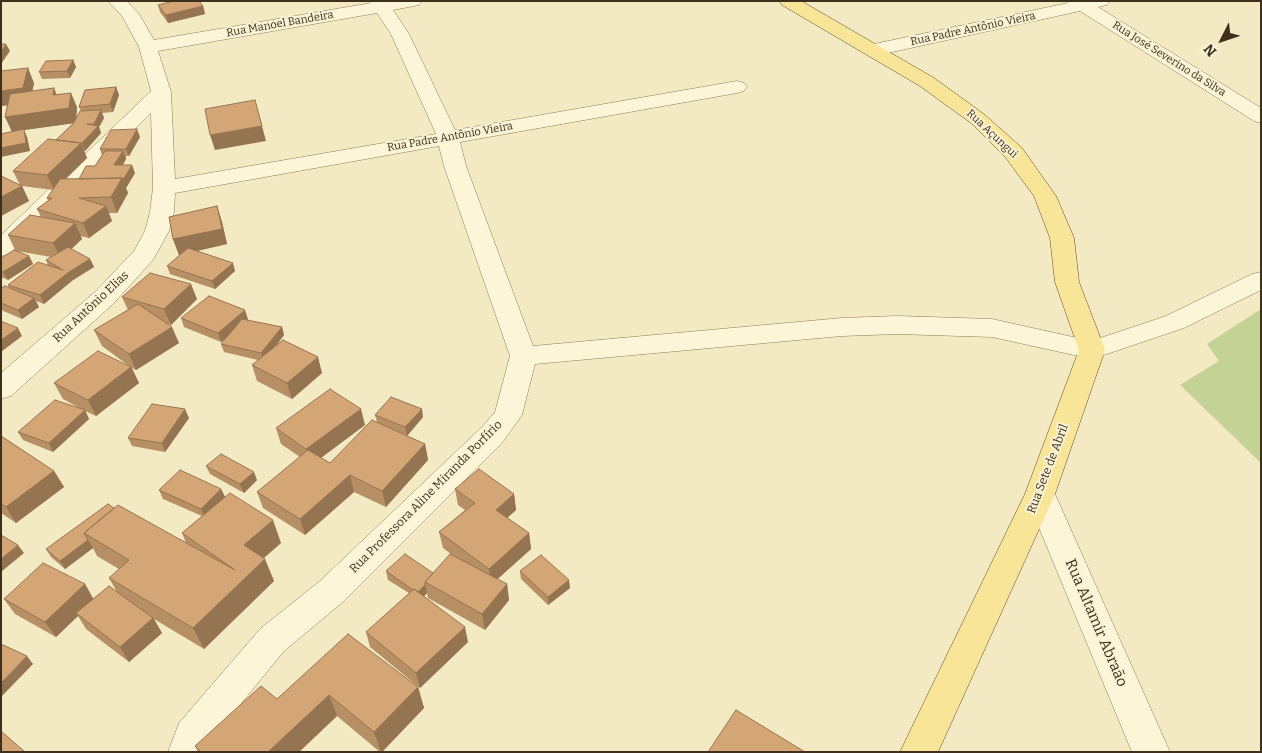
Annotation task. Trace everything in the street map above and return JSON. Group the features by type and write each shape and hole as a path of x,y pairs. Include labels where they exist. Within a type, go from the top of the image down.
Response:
{"main road":[{"name":"Rua Açungui","path":"788,1 927,82 978,119 1014,153 1045,196 1062,238 1067,282 1092,350"},
{"name":"Rua Sete de Abril","path":"919,752 1040,494 1092,350"}],"street":[{"name":"Rua Antônio Elias","path":"1,389 104,298 144,255 158,231 164,188 160,92 148,47 130,14 117,1"},
{"name":"Rua Manoel Bandeira","path":"148,47 379,4 413,1"},
{"name":"Rua Padre Antônio Vieira","path":"874,50 1087,3"},
{"name":"Rua José Severino da Silva","path":"1087,3 1261,118"},
{"path":"379,4 400,34 448,138 455,166 523,356 842,327 897,325 992,328 1092,350 1176,322 1261,280"},
{"name":"Rua Padre Antônio Vieira","path":"164,188 737,87"},
{"path":"1,249 160,92"},
{"name":"Rua Professora Aline Miranda Porfírio","path":"187,752 192,735 272,640 332,591 508,416 523,356"},
{"name":"Rua Altamir Abraão","path":"1040,494 1151,752"}],"green space":[{"path":"1261,309 1261,463 1180,385 1219,361 1207,344"}],"building":[{"path":"174,1 199,1 203,6 166,15 158,5"},
{"path":"1,44 6,44 1,52"},
{"path":"73,60 67,71 39,72 46,61"},
{"path":"28,68 23,88 1,91 1,71"},
{"path":"116,87 110,104 79,107 85,90"},
{"path":"54,88 53,95 71,93 69,108 5,117 10,94"},
{"path":"255,100 262,126 210,135 205,109"},
{"path":"101,110 94,124 87,124 98,126 82,143 56,140 73,124 80,111"},
{"path":"24,129 26,143 1,148 1,134"},
{"path":"137,129 126,149 100,149 111,130"},
{"path":"48,139 81,143 47,175 13,171"},
{"path":"105,151 123,151 114,165 132,165 123,180 122,178 79,179 86,166 95,166"},
{"path":"1,176 22,186 1,197"},
{"path":"122,178 111,197 79,198 106,206 83,223 37,209 52,198 47,198 60,179"},
{"path":"217,206 222,229 173,239 169,217"},
{"path":"30,215 75,223 53,243 8,235"},
{"path":"68,247 90,259 69,272 40,295 8,285 38,262 63,270 46,260"},
{"path":"188,248 233,263 212,281 167,266"},
{"path":"14,250 29,256 3,272 1,271 1,258"},
{"path":"150,273 191,284 164,309 122,297"},
{"path":"5,286 34,298 18,310 1,303 1,288"},
{"path":"209,296 245,310 218,333 181,318"},
{"path":"138,304 172,327 129,354 94,330"},
{"path":"242,319 282,327 261,353 221,344"},
{"path":"3,322 18,328 1,340 1,323"},
{"path":"283,340 318,357 287,383 252,365"},
{"path":"98,351 131,367 88,400 54,383"},
{"path":"330,389 361,409 306,449 276,428"},
{"path":"391,397 422,409 405,427 375,415"},
{"path":"55,400 85,410 49,443 18,432"},
{"path":"152,404 185,409 162,443 128,438"},
{"path":"372,420 425,444 382,491 350,475 300,519 257,492 308,450 330,463"},
{"path":"1,436 54,471 6,507 1,504"},
{"path":"221,454 254,472 240,484 206,466"},
{"path":"479,469 514,494 496,510 529,533 489,569 439,532 475,503 455,489"},
{"path":"180,470 221,489 201,509 159,490"},
{"path":"230,493 273,520 244,545 265,559 193,628 109,578 129,560 84,533 118,505 235,570 182,533"},
{"path":"108,504 114,508 84,533 88,540 60,561 46,549"},
{"path":"1,535 18,545 1,559"},
{"path":"405,554 433,573 418,592 386,571"},
{"path":"450,554 507,584 482,614 425,582"},
{"path":"541,555 569,580 548,597 520,571"},
{"path":"43,563 85,584 45,622 4,599"},
{"path":"109,586 153,618 120,647 76,613"},
{"path":"414,589 465,627 416,673 366,632"},
{"path":"348,634 418,687 374,732 329,695 268,752 201,752 195,746 261,686 277,699"},
{"path":"1,644 27,656 1,683"},
{"path":"736,710 805,752 708,752"},
{"path":"1,731 25,752 1,752"}]}
